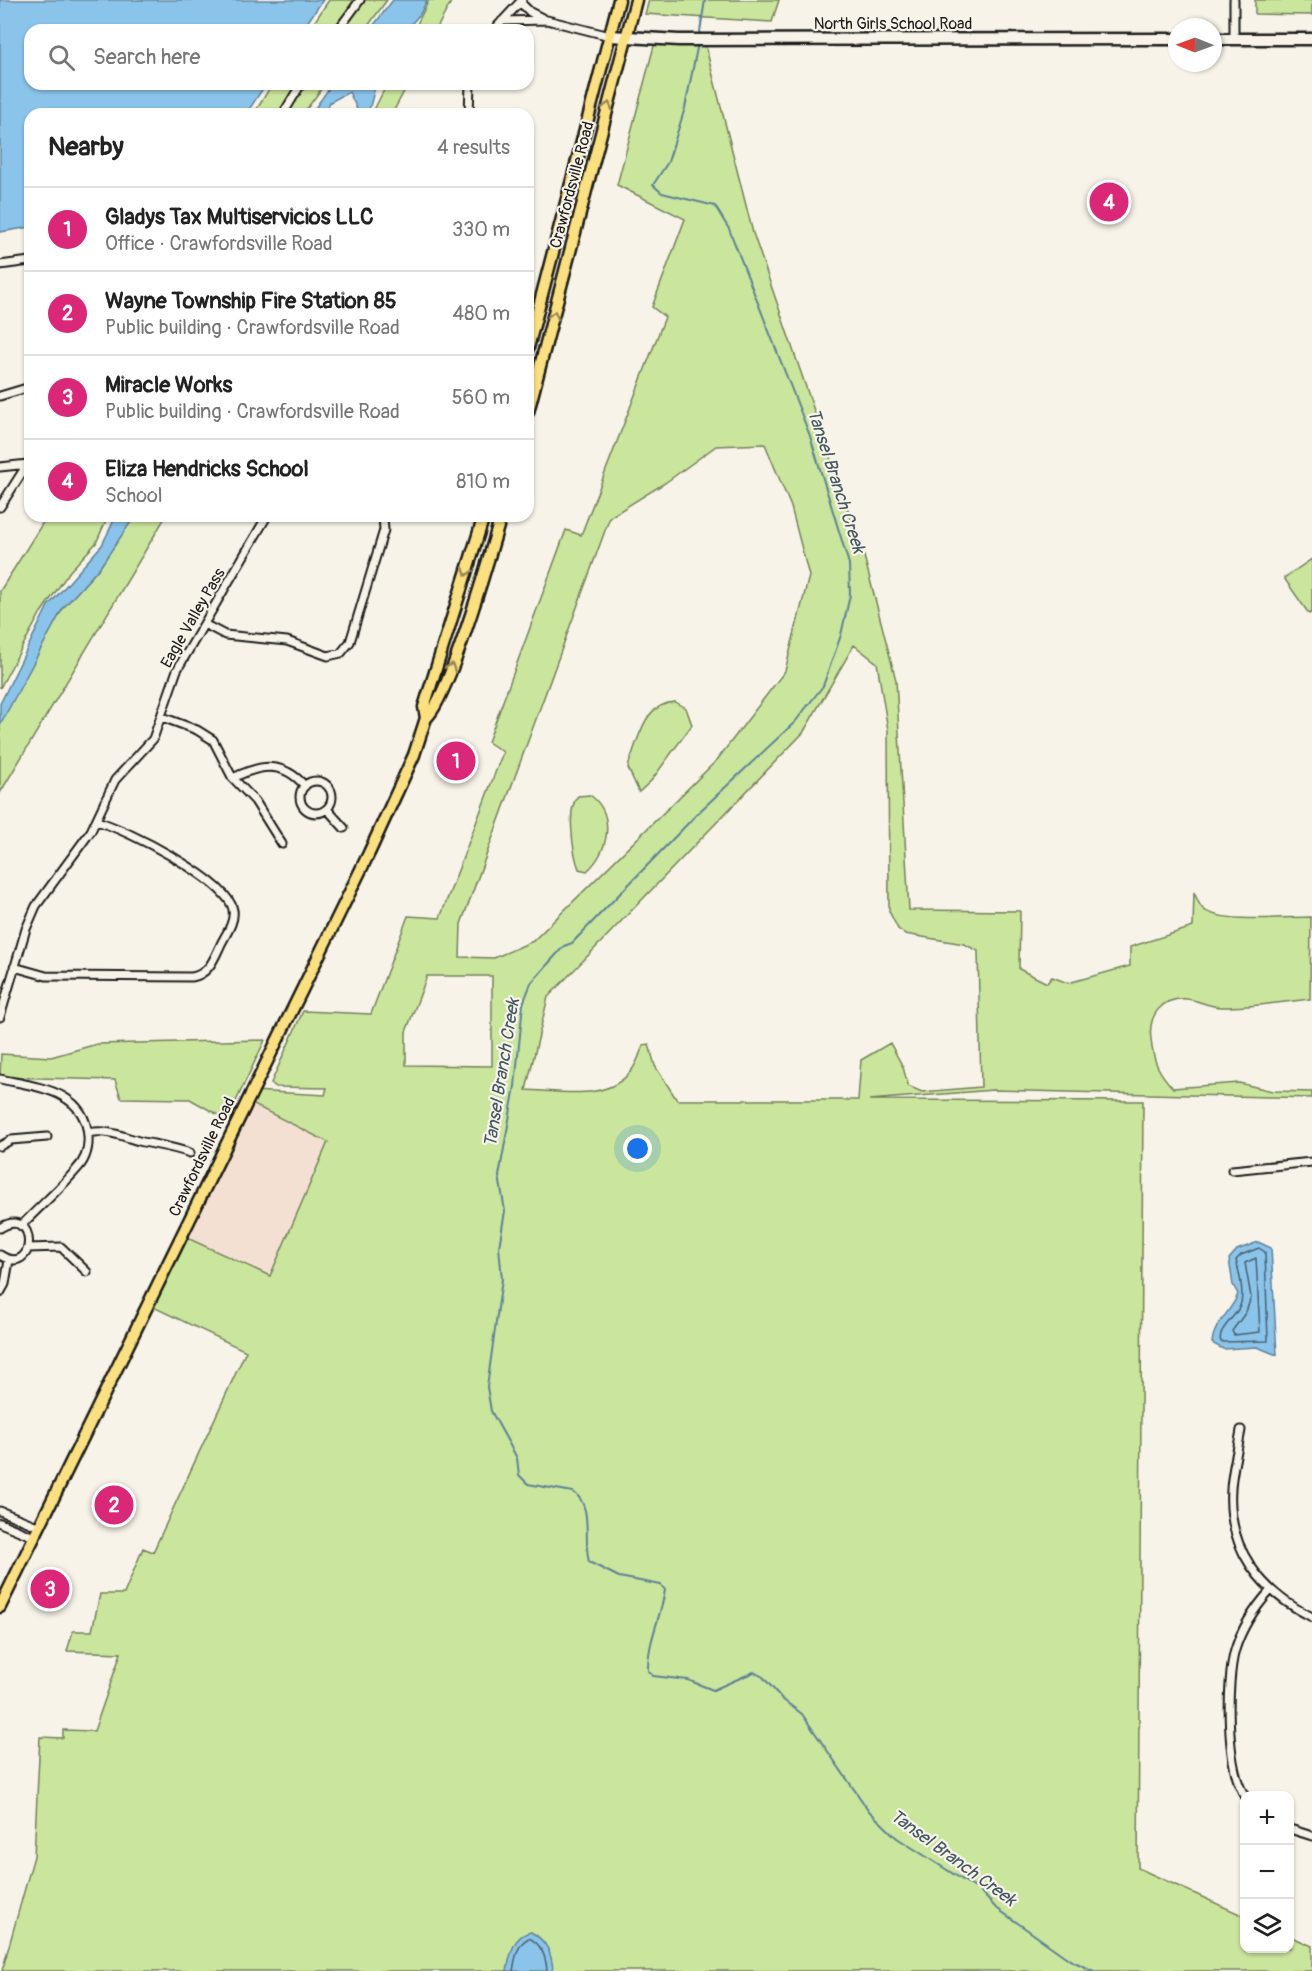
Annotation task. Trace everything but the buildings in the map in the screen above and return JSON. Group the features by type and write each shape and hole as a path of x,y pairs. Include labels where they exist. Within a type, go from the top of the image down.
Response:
{"main road":[{"name":"Crawfordsville Road","path":"534,325 619,0"},
{"name":"Crawfordsville Road","path":"534,389 636,0"},
{"name":"North Girls School Road","path":"610,36 626,39 1168,39"},
{"path":"1222,39 1312,39"},
{"name":"Crawfordsville Road","path":"0,1607 353,886 414,755 426,718 424,707 482,522"},
{"name":"Crawfordsville Road","path":"426,718 434,712 445,684 499,522"}],"street":[{"path":"342,24 360,0"},
{"path":"1234,0 1234,39"},
{"path":"499,24 521,1 530,12 547,20 610,36"},
{"path":"502,21 547,20"},
{"path":"287,108 297,90"},
{"path":"469,108 470,90"},
{"path":"0,265 24,262"},
{"path":"0,396 24,389"},
{"path":"0,467 24,463"},
{"path":"0,507 24,470"},
{"name":"Eagle Valley Pass","path":"0,1017 28,921 36,906 81,847 115,780 148,746 162,717 177,670 264,522"},
{"path":"204,624 225,635 291,641 322,654 334,656 344,651 350,642 385,527 384,522"},
{"path":"162,717 196,730 213,740 233,778 255,801 282,844"},
{"path":"233,778 252,769 272,766 291,772 305,786"},
{"path":"316,781 327,785 332,796 327,809 315,813 304,808 300,797 305,786 316,781"},
{"path":"327,809 344,828"},
{"path":"14,967 46,976 200,975 212,963 232,920 233,910 229,898 172,856 143,840 96,821"},
{"path":"0,1079 62,1095 80,1110 88,1133 88,1148 77,1170 21,1226"},
{"path":"88,1133 116,1132 136,1140 161,1143 190,1154"},
{"path":"0,1146 11,1140 47,1137"},
{"path":"1232,1170 1312,1162"},
{"path":"0,1228 9,1224 21,1226 29,1236 28,1248 20,1257 9,1260 0,1256"},
{"path":"28,1248 61,1247 87,1272"},
{"path":"0,1293 5,1284 9,1260"},
{"path":"1241,1430 1231,1489 1232,1520 1237,1540 1247,1563 1270,1591 1312,1617"},
{"path":"0,1511 37,1532"},
{"path":"0,1523 37,1532"},
{"path":"1242,1791 1236,1780 1232,1761 1232,1664 1248,1620 1270,1591"},
{"path":"1294,1830 1312,1836"}],"shaded area":[{"path":"248,1102 328,1141 270,1276 183,1236"}],"green space":[{"path":"329,0 387,0 369,24 313,24"},
{"path":"429,0 452,0 439,24 417,24"},
{"path":"649,0 779,0 772,22 645,14"},
{"path":"1255,0 1312,0 1312,15 1255,14"},
{"path":"655,42 705,44 753,233 864,556 896,680 909,910 1020,911 1019,969 1047,983 1052,977 1068,983 1130,966 1130,947 1193,927 1194,892 1203,909 1224,917 1255,919 1311,917 1310,999 1223,1007 1187,999 1170,1001 1163,1005 1154,1016 1151,1039 1157,1066 1173,1088 1239,1083 1272,1091 1312,1092 1312,1098 993,1090 869,1100 1143,1101 1138,1868 1240,1914 1240,1953 1294,1953 1294,1938 1312,1946 1312,1971 2,1971 34,1856 40,1737 63,1738 63,1730 94,1731 121,1653 67,1651 73,1631 92,1631 100,1594 124,1594 143,1548 153,1552 246,1351 149,1305 183,1236 270,1276 328,1142 248,1102 253,1091 325,1095 327,1088 276,1087 271,1083 303,1011 371,1014 408,916 440,918 503,752 488,742 566,530 581,535 665,317 652,307 685,219 617,185","holes":["765,444 791,507 809,576 785,671 717,760 533,941 494,958 460,957 461,924 610,517 665,483 716,446","854,645 877,663 888,730 889,911 898,929 905,934 964,944 978,951 981,1087 922,1092 908,1086 903,1067 890,1043 861,1060 858,1100 677,1100 655,1066 649,1044 643,1045 631,1071 621,1081 609,1087 596,1091 568,1093 526,1090 548,997 803,733","427,976 492,976 492,1066 406,1065 406,1032"]},
{"path":"268,90 321,90 307,108 258,108"},
{"path":"384,90 405,90 395,108 375,108"},
{"path":"43,522 105,522 96,543 70,571 40,614 0,688 0,591"},
{"path":"129,522 162,522 0,793 0,723 63,608 100,567"},
{"path":"1312,559 1312,612 1309,614 1284,578"},
{"path":"675,702 686,708 692,725 651,781 639,792 628,768 640,733 652,712 658,707"},
{"path":"590,795 604,812 606,833 600,854 587,871 579,869 571,820 574,802 578,796"},
{"path":"265,1040 227,1120 190,1099 121,1098 115,1080 0,1077 1,1054 51,1057 97,1044"}],"water":[{"path":"0,0 323,0 306,24 24,24 24,90 262,90 250,108 24,108 24,228 0,232"},
{"path":"393,0 427,0 420,14 411,24 375,24"},
{"path":"328,90 374,90 370,108 357,108 349,92 330,102 328,108 315,108"},
{"path":"113,522 131,522 100,567 63,608 0,725 0,704 48,606 102,545"},
{"path":"1258,1242 1271,1248 1277,1355 1257,1347 1223,1349 1212,1343 1219,1324 1238,1294 1233,1285 1229,1259 1237,1250"},
{"path":"531,1932 548,1948 553,1971 507,1971 516,1941"}],"waterway":[{"name":"Tansel Branch Creek","path":"699,38 705,0"},
{"name":"Tansel Branch Creek","path":"698,43 685,108 668,162 653,185 662,193 715,206 729,229 810,436 849,564 850,595 841,635 823,686 795,722 699,812 572,943 564,946 531,983 523,1004 515,1086 499,1176 505,1211 499,1247 502,1279 487,1387 491,1411 517,1458 519,1475 528,1484 573,1492 584,1505 589,1562 619,1577 661,1585 665,1590 648,1660 648,1671 653,1676 688,1680 713,1690 754,1672 763,1677 782,1699 802,1714 869,1811 897,1838 980,1891 995,1907 1070,1960 1094,1971"}],"place":[{"name":"Eliza Hendricks School","path":"1109,202"},
{"name":"Gladys Tax Multiservicios LLC","path":"456,761"},
{"name":"Wayne Township Fire Station 85","path":"114,1505"},
{"name":"Miracle Works","path":"50,1589"}]}
